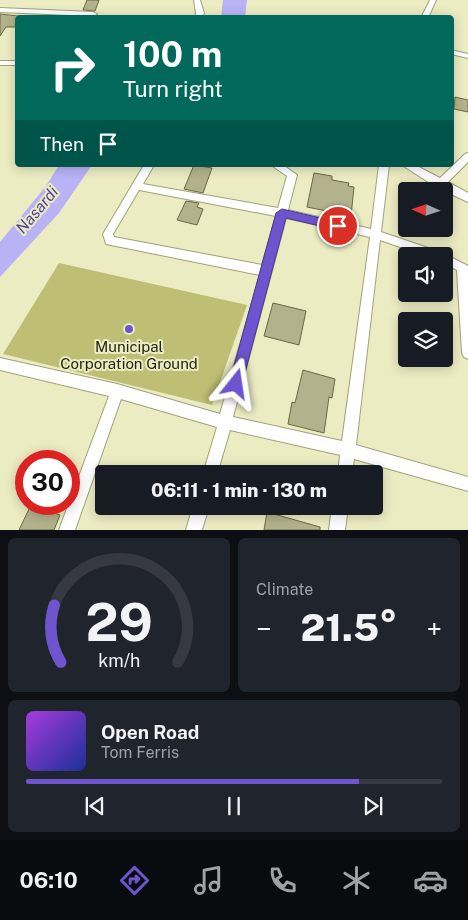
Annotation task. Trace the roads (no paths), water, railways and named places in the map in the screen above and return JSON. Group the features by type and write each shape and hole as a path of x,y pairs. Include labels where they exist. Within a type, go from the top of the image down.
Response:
{"street":[{"path":"197,0 199,15"},
{"path":"426,15 433,0"},
{"path":"0,10 93,14"},
{"path":"454,53 468,56"},
{"path":"0,63 15,63"},
{"path":"442,182 468,156"},
{"path":"148,167 108,234 110,241 266,271"},
{"path":"213,465 292,175 279,167"},
{"path":"346,465 384,167"},
{"path":"410,167 437,182"},
{"path":"136,186 282,213 375,234 413,247"},
{"path":"453,190 468,198"},
{"path":"453,262 465,268 468,353"},
{"path":"0,364 117,391 226,422 348,450 468,484"},
{"path":"67,530 117,391"},
{"path":"194,530 198,515"},
{"path":"337,530 339,515"}],"water":[{"path":"223,0 247,0 245,15 221,15"},
{"name":"Nasardi","path":"58,167 91,167 59,213 0,277 0,242 46,186"}],"place":[{"name":"Municipal Corporation Ground","path":"129,329"}]}
